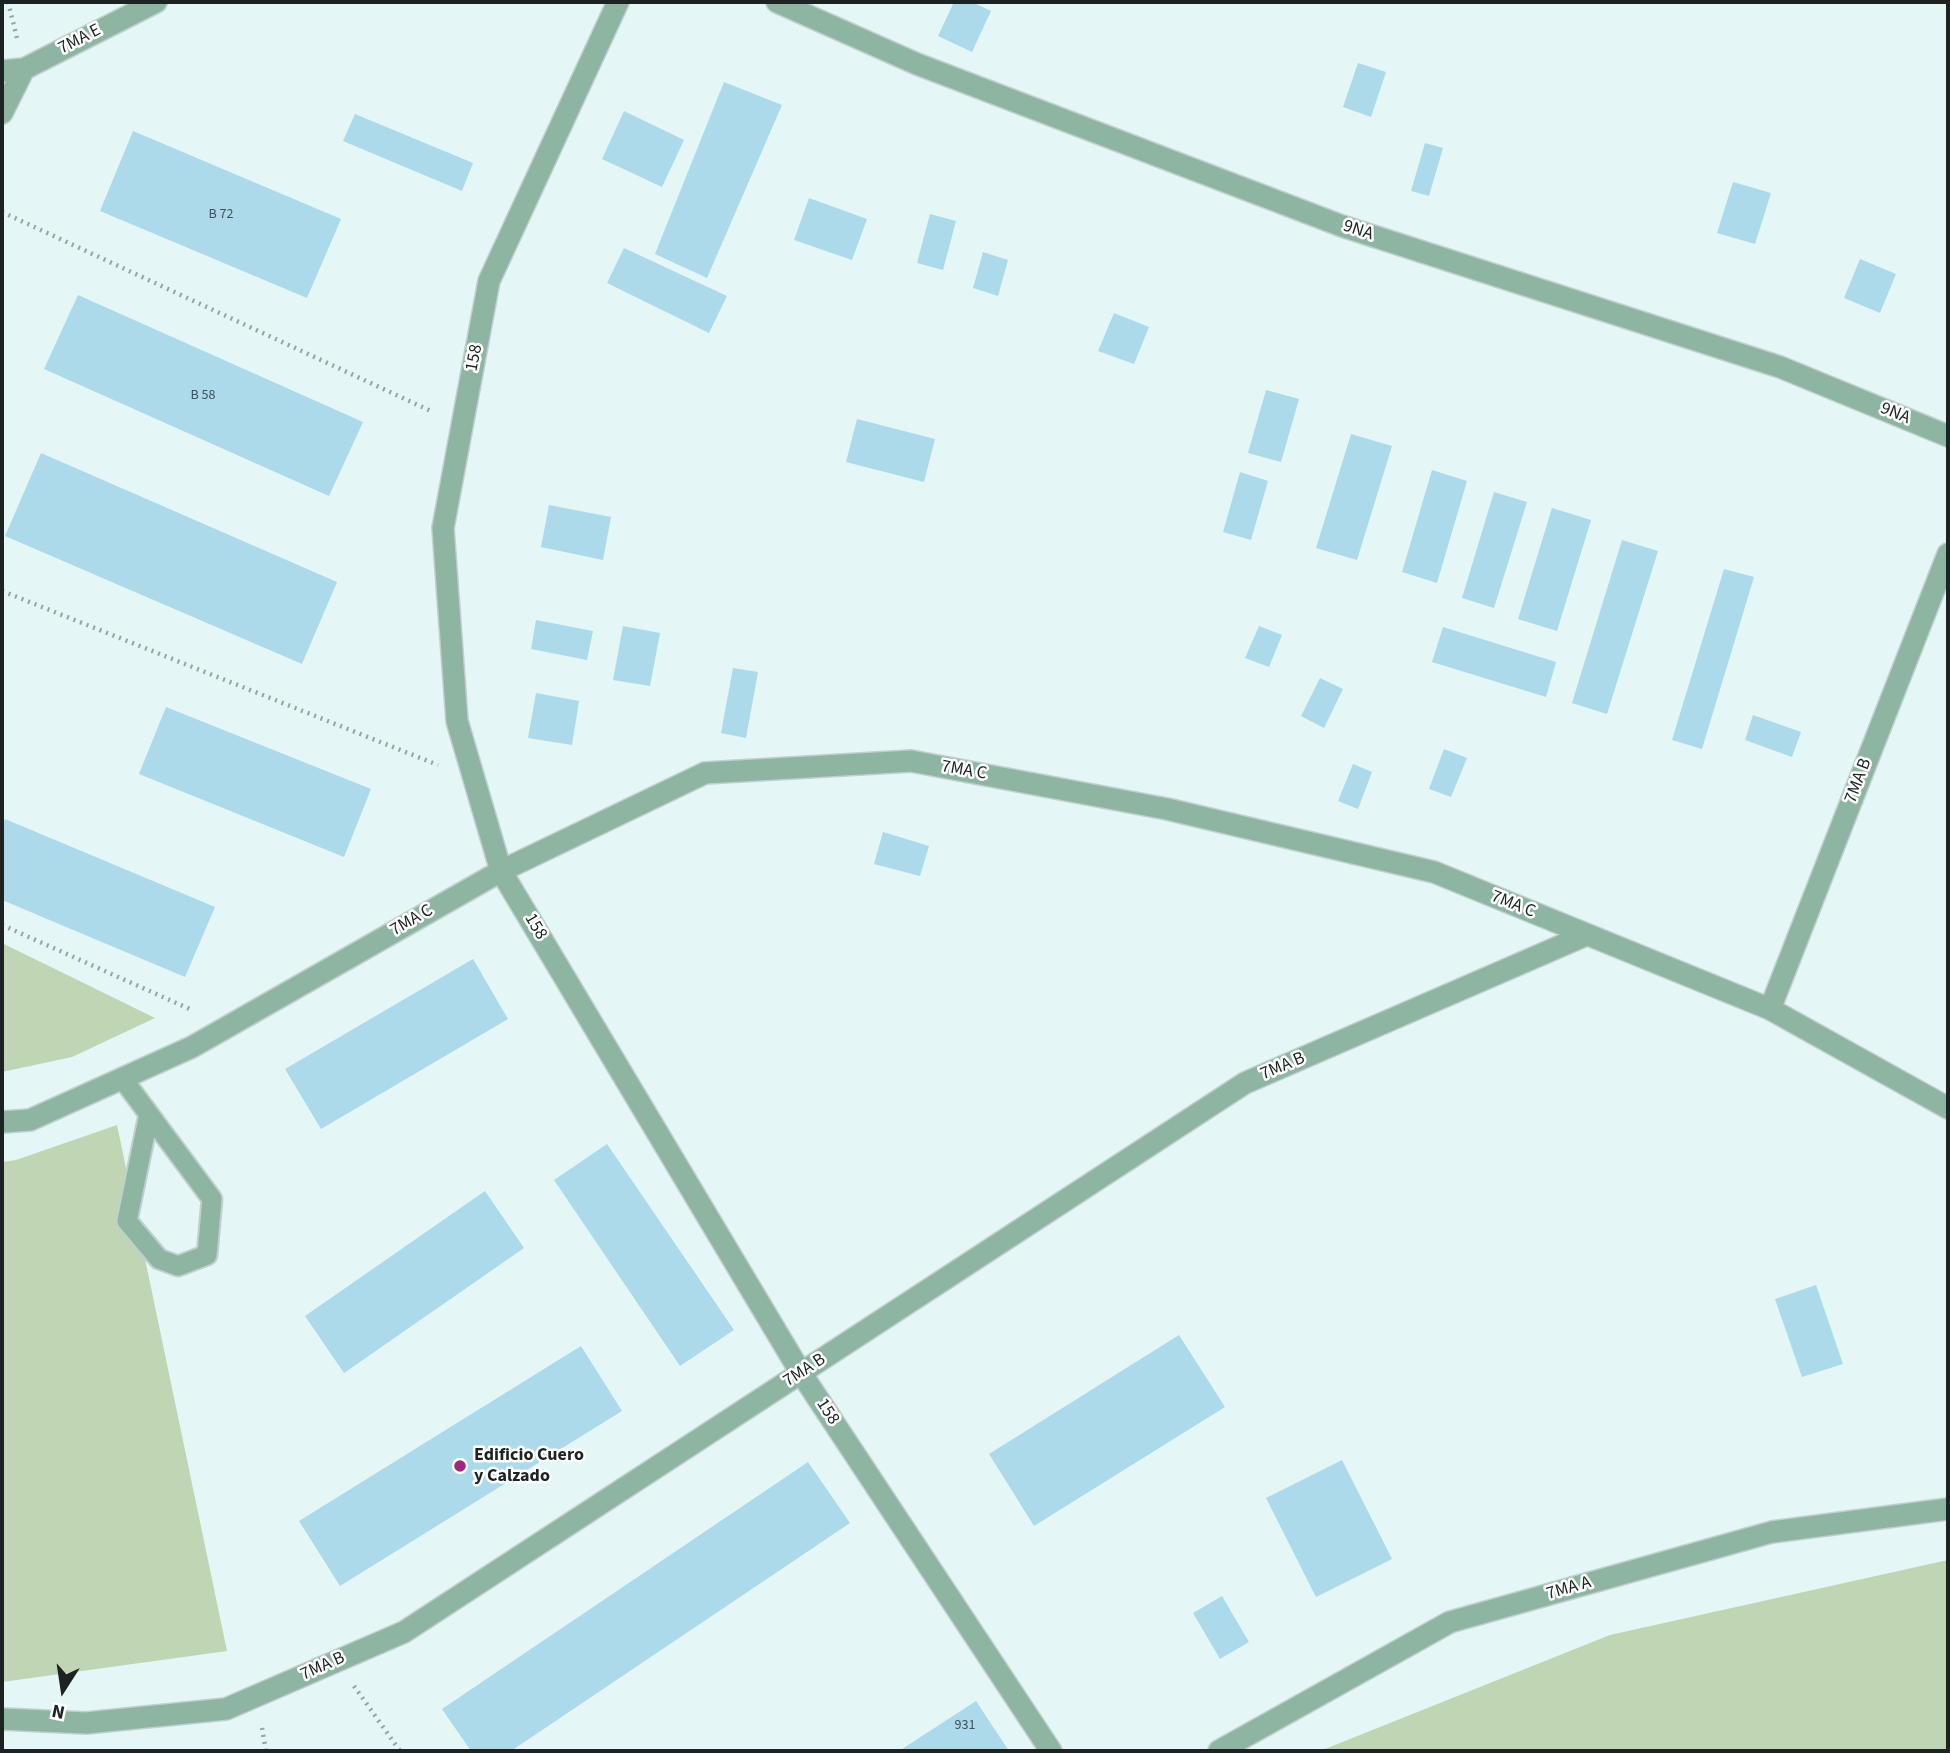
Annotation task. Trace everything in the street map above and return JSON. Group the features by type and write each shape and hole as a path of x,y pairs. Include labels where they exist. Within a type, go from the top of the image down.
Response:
{"street":[{"name":"7MA E","path":"2,71 24,69 156,2"},
{"name":"158","path":"618,2 489,281 443,528 457,721 501,871 802,1373 1051,1751"},
{"name":"9NA","path":"777,2 917,64 1342,226 1780,368 1948,436"},
{"path":"2,113 24,69"},
{"name":"7MA B","path":"1770,1009 1948,554"},
{"name":"7MA C","path":"2,1122 30,1119 192,1046 501,871 705,773 911,761 1167,809 1434,873 1770,1009 1948,1108"},
{"name":"7MA B","path":"2,1719 86,1723 226,1709 404,1632 1245,1083 1586,935"},
{"name":"7MA A","path":"1219,1751 1450,1622 1772,1532 1948,1509"}],"lane":[{"path":"122,1078 149,1114 212,1199 207,1255 178,1266 159,1259 127,1221 149,1114"}],"path":[{"path":"2,212 462,426"},
{"path":"2,591 474,779"},
{"path":"2,925 228,1026"},
{"path":"336,1661 400,1751"}],"green space":[{"path":"2,943 155,1018 72,1057 2,1072"},
{"path":"117,1125 227,1651 2,1682 2,1162 16,1160"},
{"path":"1948,1560 1948,1751 1320,1751 1610,1635"}],"building":[{"path":"954,2 972,2 991,11 972,52 938,36"},
{"path":"1358,63 1386,72 1371,117 1343,107"},
{"path":"724,82 782,105 707,278 655,254"},
{"path":"624,111 684,140 662,187 602,159"},
{"path":"355,114 473,163 462,191 343,141"},
{"path":"133,131 341,219 307,298 100,211"},
{"path":"1425,143 1443,148 1429,196 1411,191"},
{"path":"1733,182 1771,193 1755,244 1717,233"},
{"path":"809,198 867,219 852,260 794,240"},
{"path":"930,214 956,221 943,270 917,263"},
{"path":"624,248 727,296 709,333 607,283"},
{"path":"983,252 1008,260 998,296 973,288"},
{"path":"1860,259 1896,274 1880,313 1844,298"},
{"path":"78,295 363,422 329,496 44,369"},
{"path":"1114,313 1149,327 1134,364 1098,351"},
{"path":"1266,390 1299,399 1281,462 1248,453"},
{"path":"857,419 935,439 924,482 846,462"},
{"path":"1351,434 1392,446 1357,560 1316,548"},
{"path":"41,453 337,582 302,664 5,536"},
{"path":"1432,470 1467,481 1437,583 1402,572"},
{"path":"1240,472 1268,481 1251,540 1223,532"},
{"path":"1494,492 1527,502 1494,608 1462,598"},
{"path":"549,505 611,517 603,560 541,547"},
{"path":"1552,508 1591,520 1557,631 1518,619"},
{"path":"1622,540 1658,551 1607,714 1572,703"},
{"path":"1724,569 1754,577 1702,749 1672,740"},
{"path":"536,620 593,631 587,660 531,649"},
{"path":"623,626 660,633 650,686 613,680"},
{"path":"1259,626 1282,635 1269,667 1245,658"},
{"path":"1443,627 1556,662 1546,697 1432,662"},
{"path":"733,668 758,672 746,738 721,733"},
{"path":"1320,678 1343,689 1324,728 1301,716"},
{"path":"536,693 579,701 572,745 528,738"},
{"path":"166,707 371,789 344,857 139,774"},
{"path":"1753,715 1801,732 1792,757 1745,740"},
{"path":"1444,749 1467,758 1451,797 1429,789"},
{"path":"1353,764 1372,772 1358,809 1338,801"},
{"path":"5,819 215,907 185,977 2,900 2,828"},
{"path":"883,832 929,846 920,876 874,864"},
{"path":"473,959 508,1019 321,1129 285,1069"},
{"path":"607,1144 734,1330 680,1366 554,1180"},
{"path":"485,1191 524,1248 344,1373 305,1316"},
{"path":"1816,1285 1843,1364 1802,1377 1775,1299"},
{"path":"1179,1335 1225,1407 1034,1526 989,1454"},
{"name":"Edificio Cuero y Calzado","path":"581,1346 622,1411 340,1586 299,1521"},
{"path":"1342,1460 1392,1559 1316,1597 1266,1498"},
{"path":"808,1462 850,1523 511,1751 471,1751 442,1709"},
{"path":"1222,1596 1249,1642 1220,1659 1193,1613"},
{"path":"976,1701 1009,1751 899,1751"}],"place":[{"name":"Edificio Cuero y Calzado","path":"460,1466"}]}
